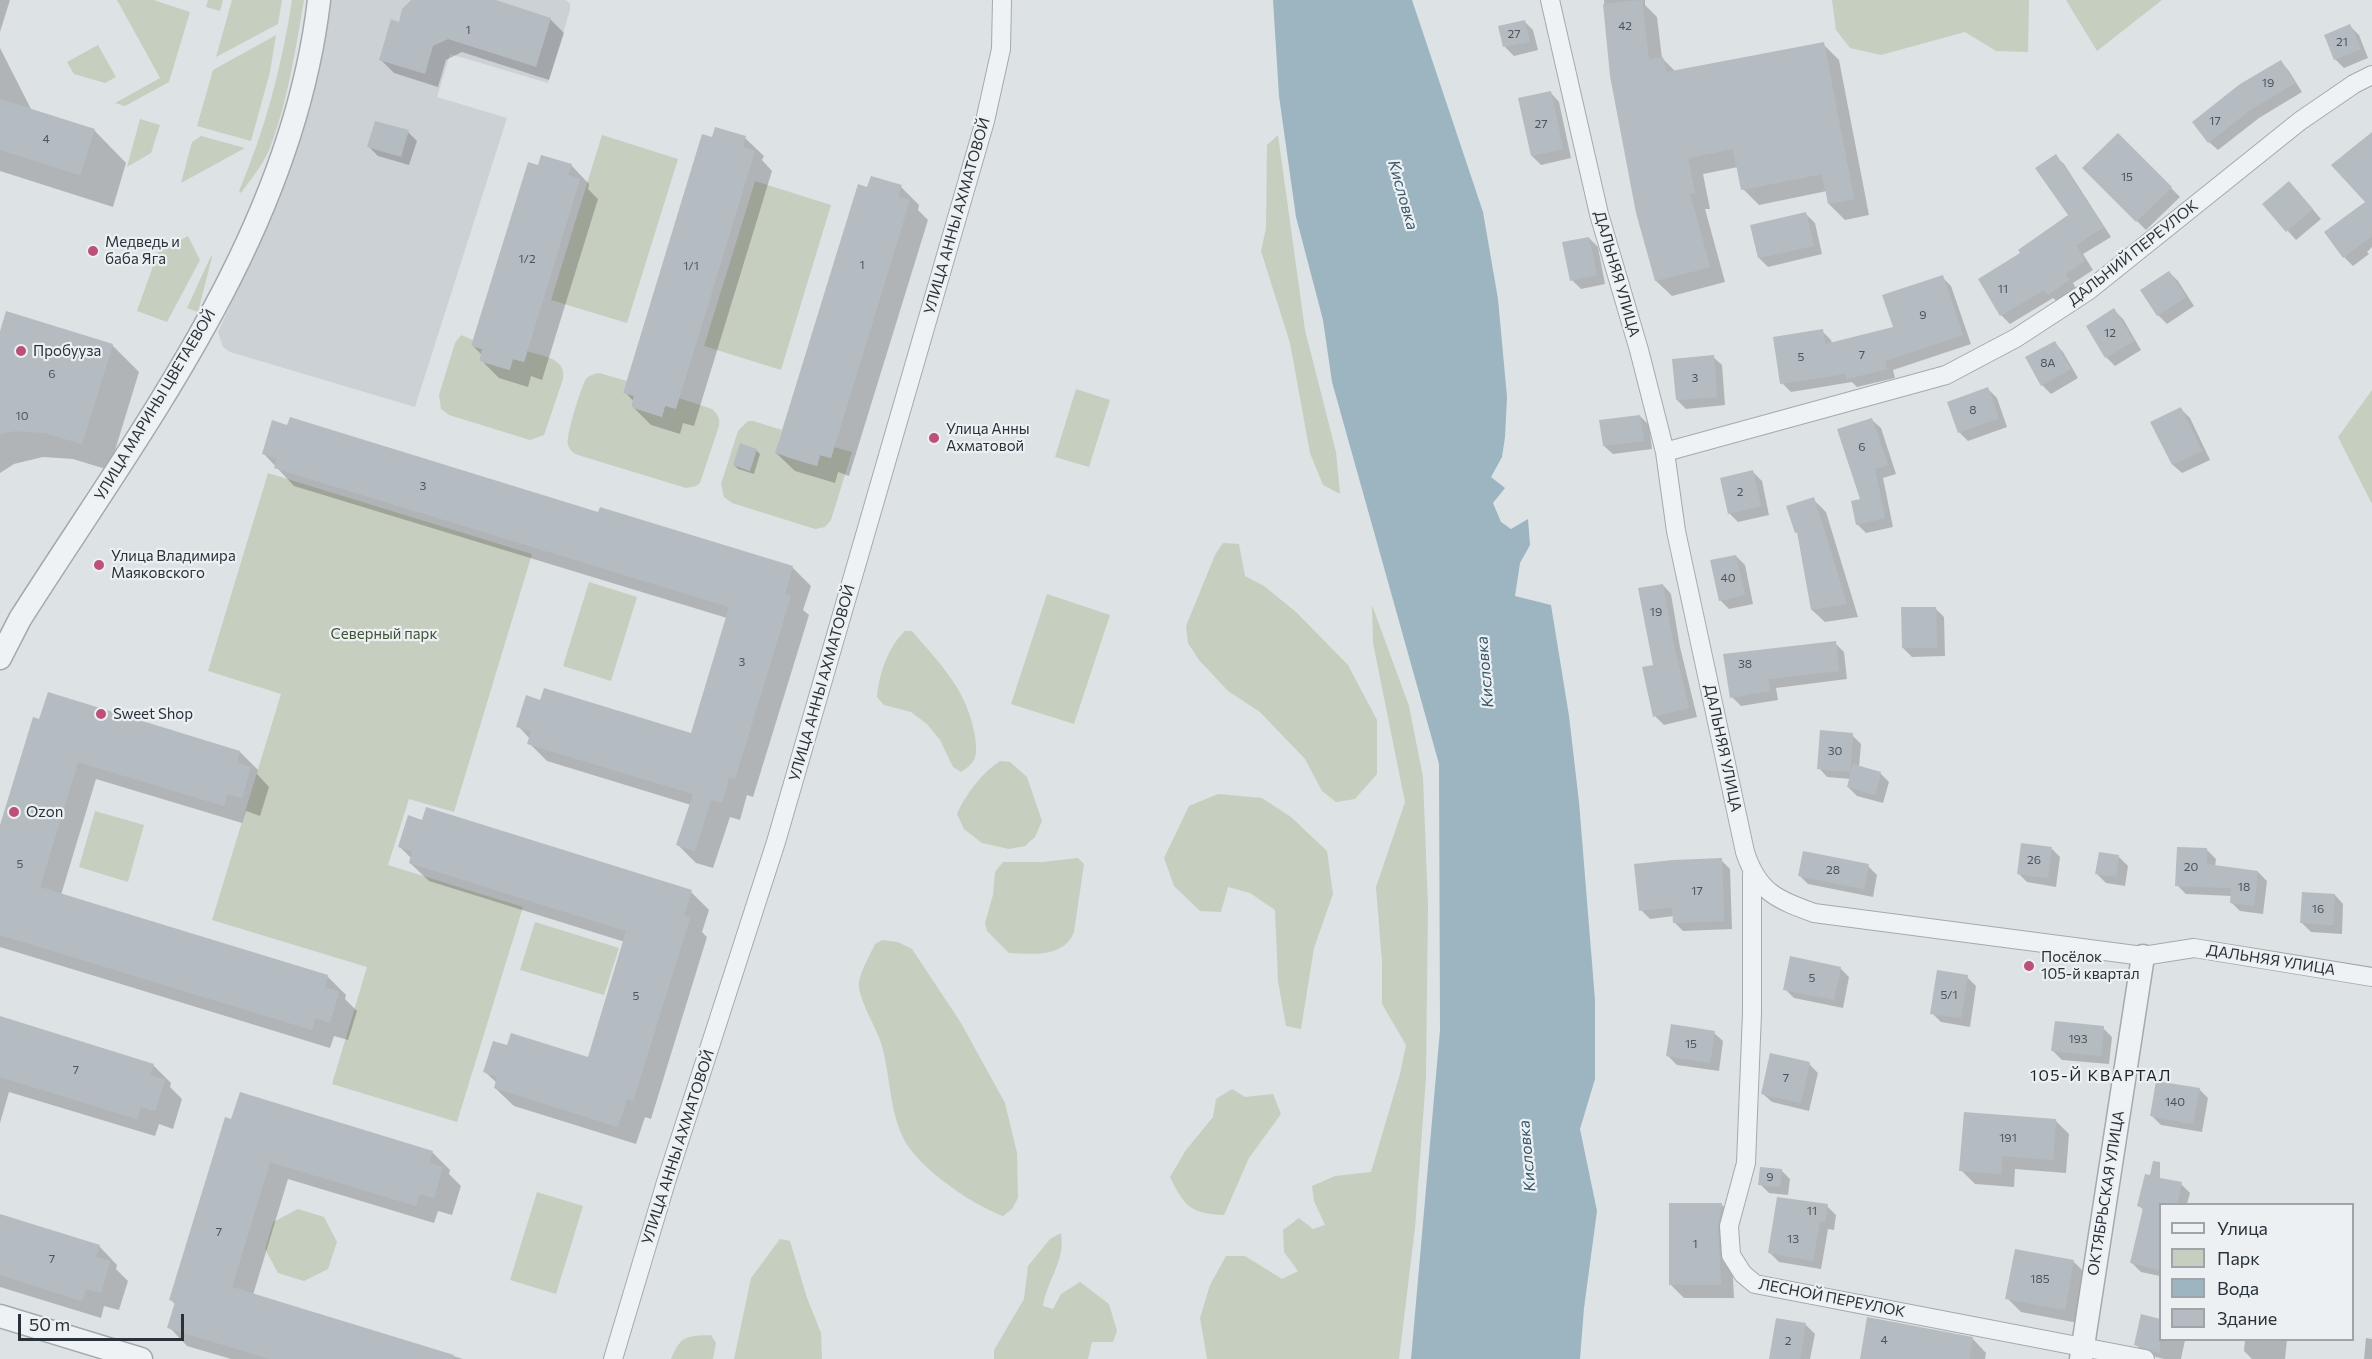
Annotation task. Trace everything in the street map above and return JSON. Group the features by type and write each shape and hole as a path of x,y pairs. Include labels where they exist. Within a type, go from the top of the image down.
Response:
{"street":[{"name":"УЛИЦА МАРИНЫ ЦВЕТАЕВОЙ","path":"0,658 20,619 194,345 251,234 278,170 297,107 315,29 319,0"},
{"name":"УЛИЦА АННЫ АХМАТОВОЙ","path":"613,1359 666,1182 776,843 985,121 1001,49 1002,0"},
{"name":"ДАЛЬНЯЯ УЛИЦА","path":"1550,0 1599,214 1642,361 1665,452 1676,531 1745,852 1752,874 1766,890 1814,914 2143,956 2194,948 2372,977"},
{"name":"ДАЛЬНИЙ ПЕРЕУЛОК","path":"1665,452 1946,375 2016,338 2088,291 2300,121 2354,84 2372,75"},
{"name":"ЛЕСНОЙ ПЕРЕУЛОК","path":"1752,874 1752,1013 1746,1163 1729,1226 1731,1255 1743,1274 1755,1284 2082,1353 2145,1359"},
{"name":"ОКТЯБРЬСКАЯ УЛИЦА","path":"2082,1353 2143,956"},
{"path":"0,1316 141,1359"}],"shaded area":[{"path":"329,0 566,0 570,4 548,83 450,54 437,97 507,118 415,407 230,352 223,347 218,332 288,171"}],"green space":[{"path":"117,0 154,0 190,12 169,82 125,106 115,103 160,78"},
{"path":"208,0 223,0 220,11 206,7"},
{"path":"232,0 282,0 278,24 216,57"},
{"path":"292,0 304,0 281,115 266,156 241,193 239,191 272,97"},
{"path":"1832,0 2029,0 2028,52 1996,51 1965,32 1881,55 1850,48 1836,30"},
{"path":"2066,0 2162,0 2097,51"},
{"path":"276,35 270,72 251,141 197,126 213,70"},
{"path":"98,45 116,77 105,83 74,74 67,62"},
{"path":"140,119 160,125 151,153 127,167"},
{"path":"602,135 678,159 627,323 551,300"},
{"path":"1278,135 1305,330 1336,452 1340,494 1323,485 1310,453 1290,343 1261,251 1266,228 1267,145"},
{"path":"201,136 245,148 181,183 192,142"},
{"path":"755,181 831,205 781,370 704,346"},
{"path":"188,236 200,260 167,322 137,311 158,252"},
{"path":"212,257 198,312 187,308"},
{"path":"461,335 473,340 471,346 482,349 479,361 509,370 513,359 524,362 527,351 552,359 561,366 563,379 544,435 530,440 449,415 441,409 439,395 455,343"},
{"path":"599,373 627,381 623,392 634,396 631,407 662,417 665,406 679,398 714,411 718,417 719,426 700,483 686,488 578,455 571,450 568,445 569,433 581,392 586,379"},
{"path":"1076,389 1110,400 1089,467 1055,457"},
{"path":"2372,390 2372,504 2338,437"},
{"path":"748,421 782,430 778,442 790,446 786,457 817,466 820,455 831,458 834,447 852,452 831,520 825,527 815,529 732,503 724,497 721,484 738,431"},
{"name":"Северный парк","path":"268,473 532,554 454,812 409,799 388,865 523,907 457,1122 332,1084 367,967 212,920 281,694 208,671"},
{"path":"1223,543 1239,544 1245,576 1264,586 1296,612 1348,665 1377,720 1377,774 1355,799 1336,802 1322,791 1305,759 1260,712 1228,691 1199,660 1188,643 1186,626 1215,555"},
{"path":"589,582 637,597 611,681 563,666"},
{"path":"1047,594 1110,615 1074,724 1011,704"},
{"path":"1372,605 1409,706 1423,777 1428,906 1426,1077 1415,1228 1399,1359 1207,1359 1200,1318 1210,1285 1226,1256 1245,1256 1282,1279 1298,1271 1284,1252 1283,1230 1299,1218 1313,1229 1325,1225 1314,1201 1312,1186 1335,1176 1371,1172 1400,1074 1406,1045 1382,1004 1382,962 1376,887 1405,802 1373,643"},
{"path":"905,631 912,631 952,679 966,705 975,736 976,750 972,763 961,772 953,767 940,740 927,724 911,712 884,705 877,697 885,661"},
{"path":"1000,761 1010,762 1027,777 1042,821 1035,837 1025,846 1009,849 982,843 964,829 957,814 975,784"},
{"path":"1218,794 1262,798 1291,817 1327,851 1333,894 1314,948 1301,1029 1286,1026 1278,981 1275,910 1250,893 1228,887 1221,912 1200,911 1174,886 1164,858 1189,806"},
{"path":"95,811 144,825 128,882 79,867"},
{"path":"1078,858 1084,864 1074,932 1069,940 1063,946 1047,953 1009,953 987,931 985,923 993,895 995,872 1003,862 1043,862"},
{"path":"535,922 619,948 604,995 520,970"},
{"path":"882,940 898,942 912,949 961,1023 1005,1103 1017,1153 1018,1198 1012,1209 1003,1216 975,1202 944,1182 918,1158 901,1133 894,1111 881,1043 859,988 860,977 875,944"},
{"path":"1232,1089 1245,1097 1273,1094 1281,1114 1249,1158 1224,1215 1204,1213 1185,1202 1170,1177 1186,1150 1213,1117 1216,1099"},
{"path":"537,1192 583,1206 556,1294 510,1280"},
{"path":"298,1209 324,1217 337,1242 328,1269 304,1281 278,1273 265,1249 273,1222"},
{"path":"1061,1233 1059,1261 1043,1306 1053,1309 1061,1294 1080,1282 1109,1304 1117,1331 1113,1342 1092,1342 1088,1359 994,1359 994,1350 1024,1299 1028,1266 1050,1239"},
{"path":"780,1239 790,1241 807,1298 821,1333 822,1359 734,1359 751,1278"},
{"path":"711,1335 716,1343 713,1359 671,1359 678,1345 686,1338"}],"water":[{"name":"Кисловка","path":"1273,0 1412,0 1483,212 1498,299 1507,397 1502,457 1491,477 1505,488 1493,503 1501,522 1511,529 1528,519 1530,545 1520,563 1515,596 1551,605 1569,716 1579,802 1595,1000 1595,1079 1580,1129 1597,1211 1584,1308 1580,1359 1411,1359 1440,1030 1439,764 1332,382 1323,320 1296,217 1279,96"}],"building":[{"path":"411,0 496,0 551,18 536,67 448,39 433,46 425,74 379,60 391,19 399,22 402,9"},
{"path":"1642,0 1649,60 1663,57 1666,72 1824,42 1854,199 1828,204 1822,174 1741,190 1733,149 1688,158 1695,193 1690,194 1710,267 1655,281 1636,213 1610,76 1603,4"},
{"path":"1525,20 1530,42 1503,47 1498,26"},
{"path":"2350,24 2361,49 2334,60 2324,35"},
{"path":"2281,60 2295,83 2250,110 2208,143 2192,122 2240,84"},
{"path":"1551,91 1563,149 1531,156 1518,98"},
{"path":"0,99 95,129 80,175 0,150"},
{"path":"375,121 409,130 401,157 367,147"},
{"path":"715,127 746,136 743,147 755,151 676,409 665,406 662,417 631,407 634,396 623,393 702,134 712,137"},
{"path":"2372,132 2372,236 2343,258 2324,232 2365,202 2331,165"},
{"path":"2118,133 2172,187 2136,222 2082,168"},
{"path":"2056,154 2104,227 2076,245 2085,261 2065,274 2069,280 2048,295 2044,290 2000,316 1978,279 2020,253 2018,250 2068,215 2035,168"},
{"path":"541,155 572,164 568,175 580,179 524,362 513,359 510,370 479,361 482,349 471,346 528,162 538,165"},
{"path":"871,176 902,185 898,197 910,200 831,458 820,455 817,466 775,453 858,184 867,187"},
{"path":"2289,181 2313,209 2286,232 2262,204"},
{"path":"1806,212 1814,246 1758,258 1750,225"},
{"path":"1589,237 1597,275 1570,281 1562,242"},
{"path":"2169,271 2186,297 2157,316 2140,290"},
{"path":"1943,275 1963,335 1885,361 1887,369 1847,379 1845,374 1780,384 1773,337 1823,329 1825,344 1893,327 1882,295"},
{"path":"2114,308 2134,341 2105,358 2086,326"},
{"path":"6,311 113,344 82,444 45,433 15,431 0,434 0,331"},
{"path":"2055,341 2071,369 2041,386 2025,357"},
{"path":"1714,355 1717,397 1676,400 1672,359"},
{"path":"1988,387 1999,418 1958,433 1947,402"},
{"path":"2181,407 2202,451 2172,465 2150,422"},
{"path":"1640,415 1644,441 1603,446 1599,420"},
{"path":"290,417 598,512 600,507 793,566 785,594 791,596 735,779 729,778 722,803 711,800 695,851 676,845 693,794 527,744 531,731 516,727 526,695 540,700 544,688 691,733 729,607 274,468 277,459 262,454 272,420 287,425"},
{"path":"1872,418 1888,465 1875,469 1885,518 1856,525 1851,501 1860,499 1837,429"},
{"path":"740,443 757,449 750,471 733,465"},
{"path":"1753,470 1761,506 1728,514 1720,478"},
{"path":"1814,497 1847,604 1811,610 1797,532 1795,533 1786,506"},
{"path":"1736,555 1745,595 1719,601 1710,560"},
{"path":"1663,584 1672,637 1689,708 1653,717 1642,667 1653,665 1638,588"},
{"path":"1901,607 1936,607 1937,648 1902,648"},
{"path":"1836,641 1839,671 1768,679 1770,691 1730,698 1723,654"},
{"path":"48,692 240,751 237,763 251,767 242,798 227,794 224,806 78,762 40,887 328,975 325,987 339,992 330,1023 315,1018 312,1030 0,935 0,825 33,717 39,719"},
{"path":"1820,730 1853,733 1850,772 1817,769"},
{"path":"1853,764 1881,772 1875,795 1847,787"},
{"path":"426,807 692,890 684,916 690,918 633,1101 627,1099 618,1127 494,1088 497,1077 483,1072 493,1041 507,1045 511,1033 588,1057 626,931 409,863 412,851 398,847 408,815 422,820"},
{"path":"2021,843 2052,847 2048,878 2017,874"},
{"path":"2177,847 2207,848 2207,864 2258,871 2254,906 2230,903 2231,888 2175,886"},
{"path":"1803,851 1869,864 1864,889 1798,876"},
{"path":"2099,852 2119,855 2116,877 2095,874"},
{"path":"1722,858 1724,921 1673,923 1672,907 1639,911 1634,864"},
{"path":"2302,892 2335,894 2333,925 2300,923"},
{"path":"1790,956 1841,967 1834,1000 1783,990"},
{"path":"1937,970 1968,975 1961,1018 1930,1014"},
{"path":"0,1016 154,1064 150,1075 165,1080 155,1111 141,1107 137,1119 0,1077"},
{"path":"2055,1021 2104,1026 2101,1056 2051,1051"},
{"path":"1671,1024 1715,1031 1710,1063 1666,1056"},
{"path":"1770,1053 1810,1062 1801,1103 1761,1094"},
{"path":"2156,1081 2200,1088 2193,1124 2150,1116"},
{"path":"240,1092 433,1151 429,1163 443,1167 434,1198 420,1194 416,1206 270,1162 232,1287 454,1355 453,1359 270,1359 167,1328 175,1302 169,1300 225,1117 231,1119"},
{"path":"1964,1112 2056,1119 2053,1160 2002,1156 2001,1174 1959,1171"},
{"path":"2153,1161 2160,1162 2160,1178 2182,1182 2177,1203 2159,1203 2159,1270 2130,1263 2143,1208 2137,1206 2145,1174 2150,1175"},
{"path":"1760,1167 1782,1169 1780,1187 1758,1185"},
{"path":"1777,1197 1828,1204 1825,1222 1820,1221 1813,1261 1768,1253"},
{"path":"1669,1203 1722,1203 1718,1227 1721,1285 1669,1285"},
{"path":"0,1214 100,1245 96,1257 110,1261 101,1293 86,1289 82,1301 0,1275"},
{"path":"2015,1249 2074,1260 2065,1310 2005,1299"},
{"path":"2141,1314 2159,1319 2160,1353 2134,1345"},
{"path":"1867,1317 1973,1337 1969,1359 1860,1359"},
{"path":"1776,1318 1806,1323 1800,1359 1769,1359"}],"place":[{"name":"Медведь и баба Яга","path":"93,251"},
{"name":"Пробууза","path":"21,351"},
{"name":"Улица Анны Ахматовой","path":"934,438"},
{"name":"Улица Владимира Маяковского","path":"99,565"},
{"name":"Sweet Shop","path":"101,714"},
{"name":"Ozon","path":"14,812"},
{"name":"Посёлок 105-й квартал","path":"2029,966"}],"district":[{"name":"105-Й КВАРТАЛ","path":"2101,1076"}]}
